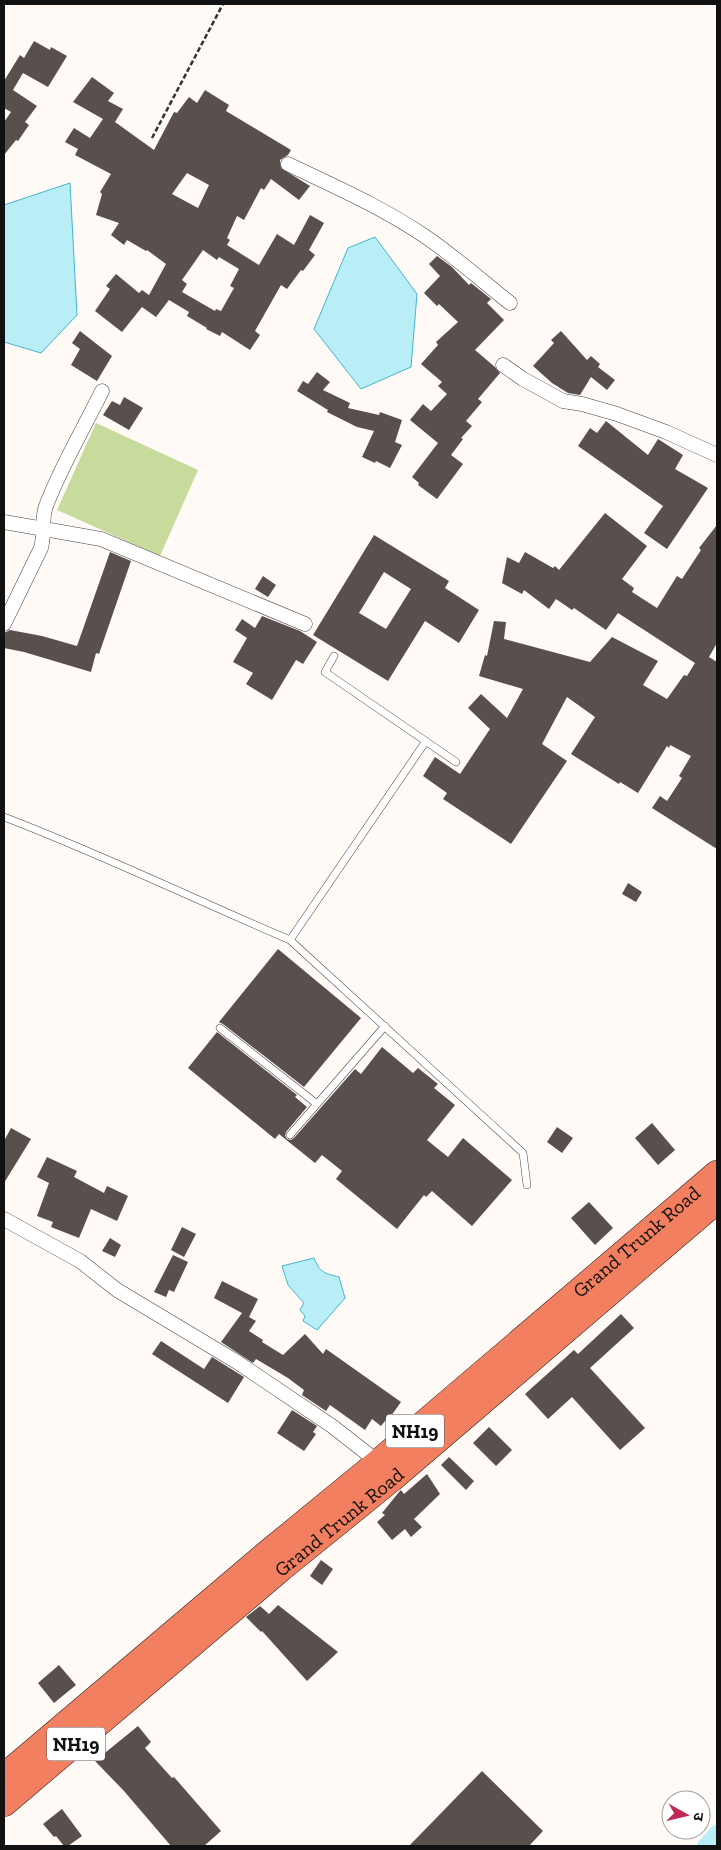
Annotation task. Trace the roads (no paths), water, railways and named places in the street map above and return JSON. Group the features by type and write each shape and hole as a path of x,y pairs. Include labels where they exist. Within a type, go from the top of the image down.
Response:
{"highway":[{"name":"Grand Trunk Road","path":"4,1776 129,1685 281,1569 358,1493 591,1294 717,1173"},
{"name":"Grand Trunk Road","path":"358,1493 378,1462 591,1294 717,1201"},
{"name":"Grand Trunk Road","path":"4,1804 129,1685"}],"street":[{"path":"288,164 364,201 422,234 448,252 510,303"},
{"path":"503,365 563,401 582,404 617,414 717,454"},
{"path":"4,624 44,538 45,509 58,476 102,391"},
{"path":"4,522 101,539 305,624"},
{"path":"4,1219 80,1261 116,1290 237,1362 332,1426 378,1462"}],"lane":[{"path":"334,656 325,672 456,762"},
{"path":"290,940 426,741"},
{"path":"4,817 69,842 214,908 290,940 522,1153 527,1185"},
{"path":"290,1135 385,1026"},
{"path":"220,1028 317,1104"}],"water":[{"path":"70,183 77,315 41,353 4,342 4,205"},
{"path":"375,237 417,294 411,367 361,389 314,329 348,248"},
{"path":"314,1258 318,1267 323,1272 339,1277 345,1298 317,1330 303,1321 305,1316 300,1310 304,1303 288,1285 282,1266"}],"waterway":[{"path":"705,1846 717,1833"}]}
